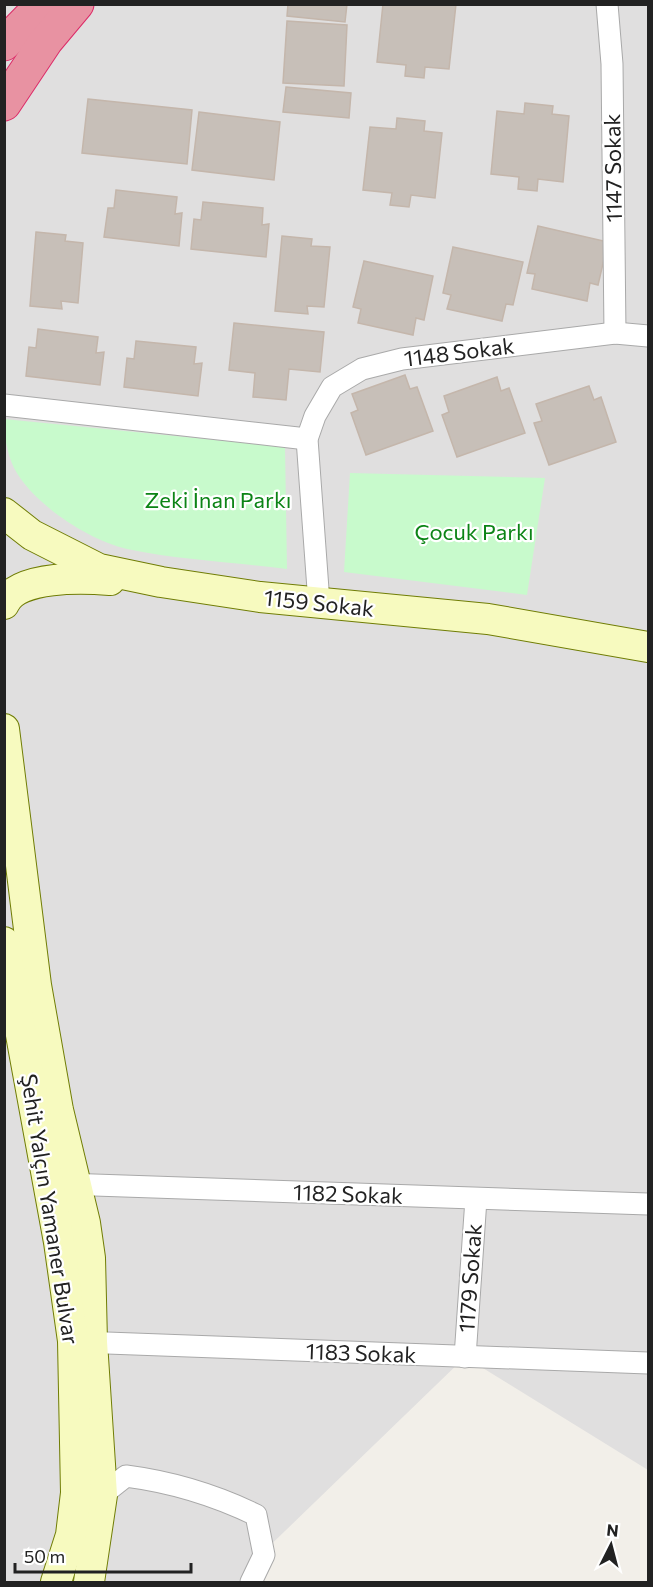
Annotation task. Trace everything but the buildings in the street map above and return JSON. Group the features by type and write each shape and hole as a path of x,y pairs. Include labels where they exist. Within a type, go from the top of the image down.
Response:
{"highway":[{"path":"4,44 43,4"},
{"path":"4,104 46,41 77,4"}],"street":[{"name":"1147 Sokak","path":"607,4 612,64 615,333"},
{"name":"1148 Sokak","path":"318,603 307,439 315,416 332,387 362,369 402,359 615,333 648,336"},
{"path":"4,405 307,439"},
{"name":"1159 Sokak","path":"4,513 32,535 99,569 161,582 318,603 488,619 648,647"},
{"path":"4,604 7,599 36,583 63,579 161,582"},
{"path":"4,729 11,838 58,1110 62,1185"},
{"name":"Şehit Yalçın Yamaner Bulvar","path":"4,942 62,1185 83,1342 89,1494 71,1535 56,1582"},
{"name":"1182 Sokak","path":"62,1185 648,1204"},
{"name":"1179 Sokak","path":"465,1357 476,1199"},
{"name":"1183 Sokak","path":"83,1342 648,1363"},
{"path":"89,1582 89,1494 126,1476 170,1482 228,1501 256,1515 264,1555 251,1582"}],"shaded area":[{"path":"5,5 648,5 648,1470 465,1357 255,1560 242,1582 5,1582"}],"green space":[{"name":"Zeki İnan Parkı","path":"4,419 285,447 287,569 147,553 112,544 79,529 34,495 14,468 5,438"},
{"name":"Çocuk Parkı","path":"350,473 545,478 527,595 344,572"}]}
